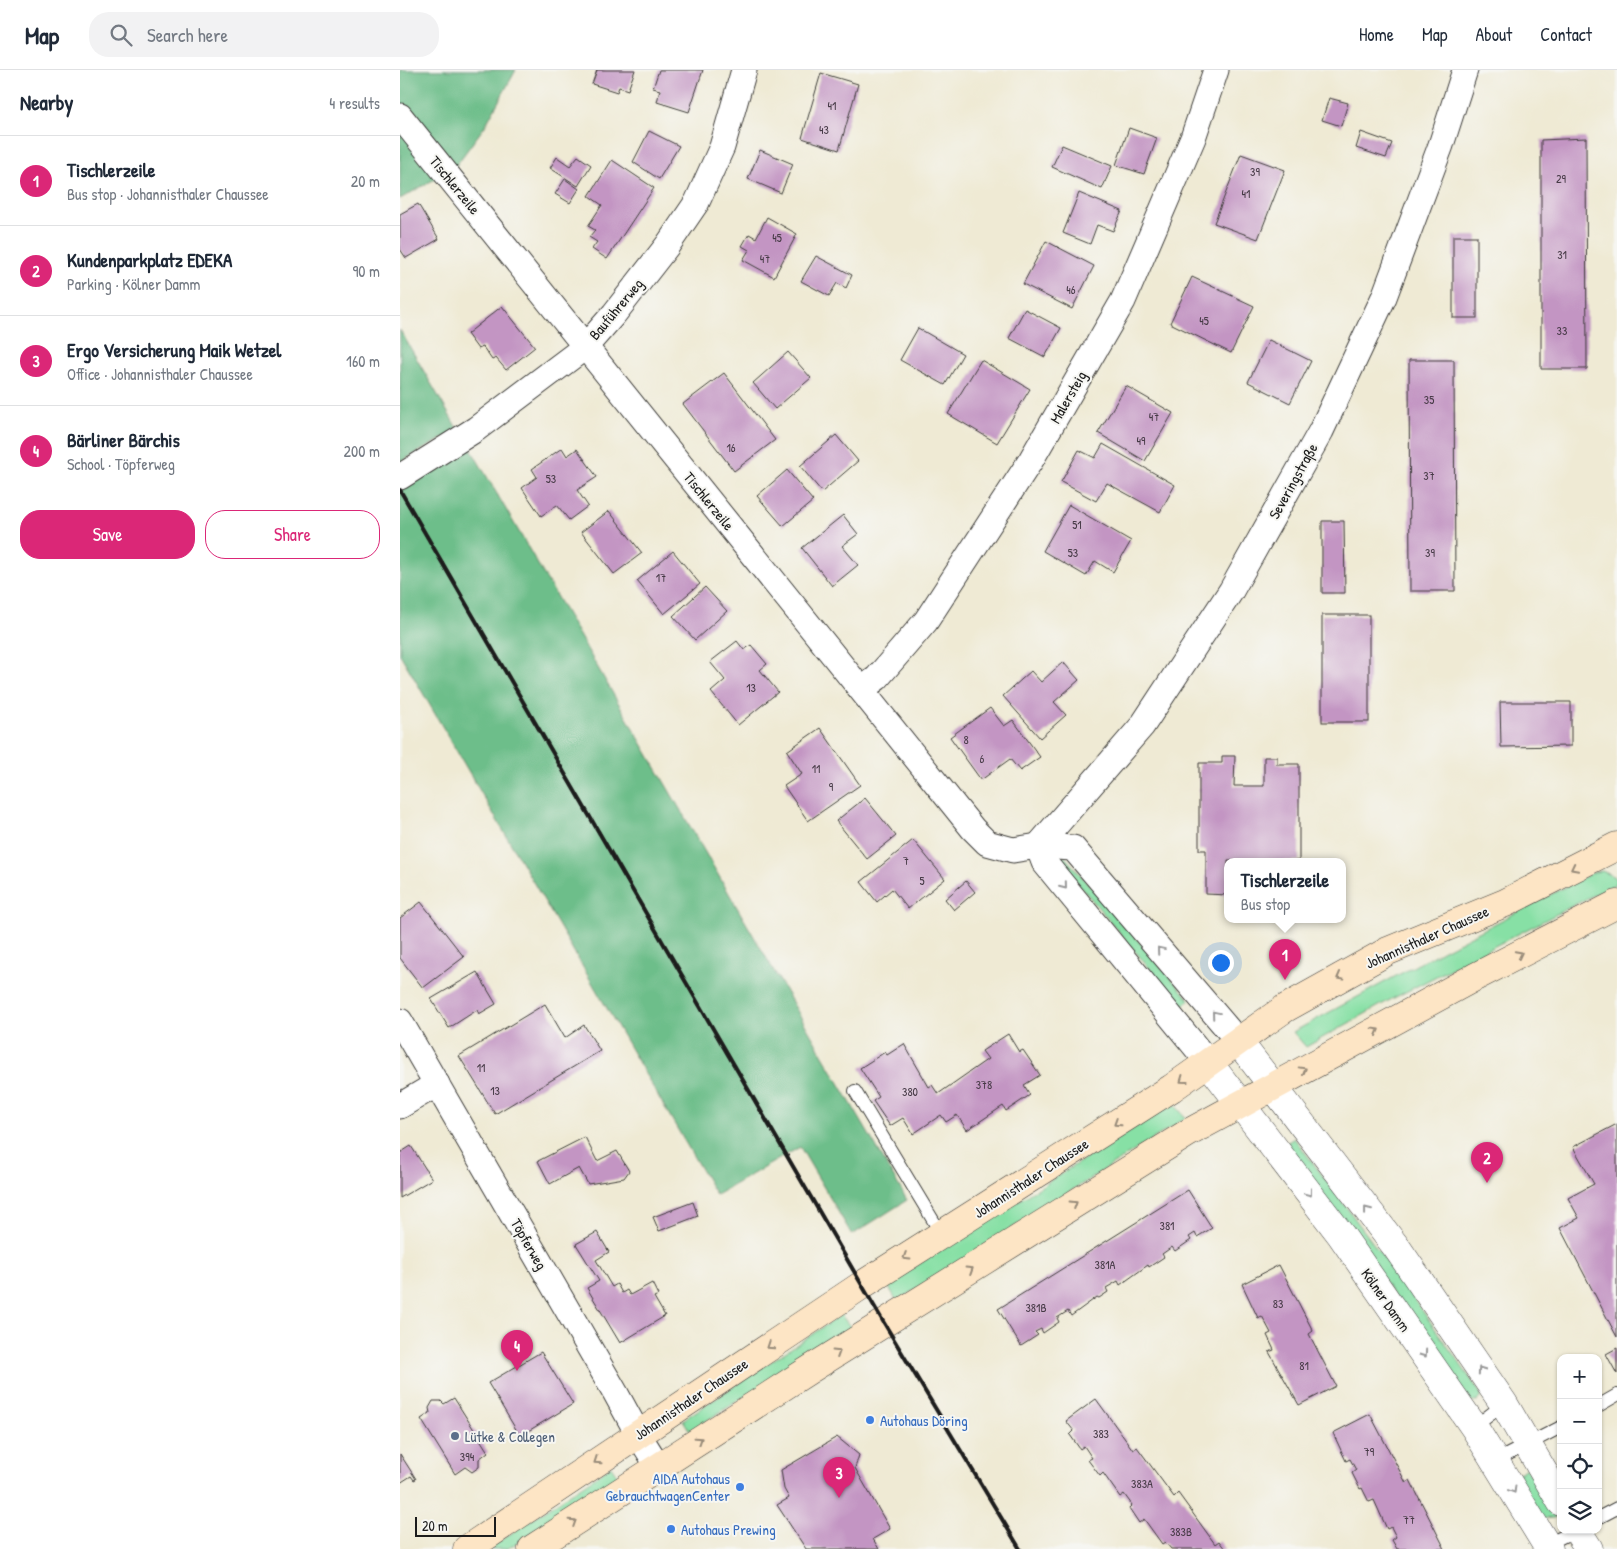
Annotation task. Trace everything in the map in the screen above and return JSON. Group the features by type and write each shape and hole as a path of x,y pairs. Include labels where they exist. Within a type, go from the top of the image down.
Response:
{"main road":[{"name":"Johannisthaler Chaussee","path":"467,1549 942,1234 1172,1088 1284,1010 1388,951 1505,903 1615,851"},
{"path":"532,1549 658,1466 1129,1169 1242,1104 1475,977 1617,904"}],"street":[{"name":"Bauführerweg","path":"400,477 476,429 585,346 614,314 667,246 697,202 722,147 744,70"},
{"name":"Malersteig","path":"862,689 877,678 926,621 1031,460 1123,301 1193,138 1216,70"},
{"name":"Severingstraße","path":"1038,846 1142,726 1231,591 1321,431 1384,297 1441,145 1465,70"},
{"name":"Tischlerzeile","path":"400,116 987,843 1013,850 1038,846 1073,848 1238,1041"},
{"path":"1038,846 1044,862 1208,1062"},
{"name":"Töpferweg","path":"400,1022 658,1466"},
{"path":"1238,1041 1397,1248 1504,1404 1557,1495"},
{"name":"Kölner Damm","path":"1208,1062 1341,1235 1474,1427 1547,1547"},
{"path":"400,1106 437,1084"},
{"path":"1579,1534 1589,1549"}],"lane":[{"path":"856,1091 942,1234"},
{"path":"1602,1404 1617,1395"},
{"path":"1474,1427 1504,1404"},
{"path":"1495,1461 1557,1429"},
{"path":"1602,1516 1617,1508"},
{"path":"1547,1547 1569,1534"}],"green space":[{"path":"400,70 516,70 485,126 454,168 400,199"},
{"path":"400,330 458,430 400,462"},
{"path":"468,444 907,1200 852,1235 800,1147 716,1195 400,654 400,486"},
{"path":"1058,849 1190,1000 1182,1007 1055,856"},
{"path":"1602,871 1613,876 1616,880 1615,884 1390,1000 1306,1047 1293,1032 1444,950 1594,872"},
{"path":"1173,1103 1186,1118 897,1301 887,1284"},
{"path":"1294,1138 1389,1265 1481,1394 1481,1398 1477,1402 1470,1401 1285,1144"},
{"path":"841,1315 852,1329 690,1431 683,1420"},
{"path":"611,1466 618,1477 507,1549 488,1549"},
{"path":"1526,1468 1557,1510 1554,1518 1542,1519 1518,1474"}],"building":[{"path":"597,70 635,70 628,90 619,87 617,92 592,84"},
{"path":"659,70 703,70 689,112 657,102 660,90 653,88"},
{"path":"821,73 858,84 839,150 802,138"},
{"path":"1329,98 1348,103 1341,126 1322,120"},
{"path":"1129,128 1157,138 1144,174 1116,165"},
{"path":"649,131 679,146 659,179 633,162"},
{"path":"1361,132 1392,143 1386,158 1356,148"},
{"path":"1586,138 1587,369 1541,369 1541,140"},
{"path":"1062,145 1112,166 1102,189 1052,167"},
{"path":"760,150 793,164 781,193 748,179"},
{"path":"1241,154 1285,170 1258,239 1214,223"},
{"path":"578,156 591,165 578,186 550,168 557,157 570,166"},
{"path":"612,160 654,188 607,259 592,249 597,242 589,237 595,230 588,226 602,205 589,196"},
{"path":"565,179 579,189 570,203 555,194"},
{"path":"1079,193 1122,211 1113,231 1097,225 1090,244 1063,233"},
{"path":"418,204 439,239 406,258 400,249 400,214"},
{"path":"767,217 797,234 774,277 743,260 749,250 742,246 749,234 756,238"},
{"path":"1453,236 1477,236 1477,318 1453,318"},
{"path":"1046,241 1094,266 1072,309 1023,284"},
{"path":"816,256 852,275 846,288 837,283 829,296 801,281"},
{"path":"1192,277 1254,306 1231,353 1170,323"},
{"path":"502,306 535,347 506,370 496,358 492,360 483,347 478,349 467,334"},
{"path":"1025,309 1061,328 1045,357 1009,338"},
{"path":"918,328 963,354 945,385 900,360"},
{"path":"1269,340 1311,361 1290,403 1248,382"},
{"path":"788,352 811,378 775,409 753,383"},
{"path":"981,360 1030,389 997,443 948,414"},
{"path":"1409,360 1454,360 1455,591 1410,591"},
{"path":"724,373 775,440 734,471 683,404"},
{"path":"1126,386 1173,413 1145,461 1098,433"},
{"path":"836,435 858,461 822,492 800,466"},
{"path":"1103,444 1175,485 1160,512 1107,483 1096,501 1061,482 1079,450 1095,458"},
{"path":"562,448 567,456 577,449 597,477 577,490 588,506 569,520 557,505 541,516 522,488 537,477 532,469"},
{"path":"787,470 813,501 783,526 757,496"},
{"path":"1069,505 1131,541 1113,572 1095,561 1086,576 1043,551"},
{"path":"609,511 642,553 614,574 581,532"},
{"path":"843,515 858,534 842,546 858,565 832,586 802,548"},
{"path":"1322,521 1344,521 1345,593 1322,593"},
{"path":"673,551 700,584 664,614 637,581"},
{"path":"705,587 727,611 695,640 673,616"},
{"path":"1322,615 1369,615 1369,722 1322,722"},
{"path":"737,641 744,650 751,645 767,664 760,670 778,692 738,725 711,692 725,680 710,662"},
{"path":"1063,662 1079,680 1054,702 1066,715 1040,738 1003,696 1031,671 1041,682"},
{"path":"1500,702 1571,702 1571,746 1501,747"},
{"path":"990,708 1004,726 1013,720 1040,757 1020,771 1010,759 981,780 950,737"},
{"path":"820,728 860,785 808,821 784,786 802,774 787,751"},
{"path":"1222,756 1235,756 1234,786 1264,786 1264,757 1277,757 1277,764 1299,764 1299,858 1224,858 1224,895 1206,894 1206,850 1199,850 1199,763 1222,763"},
{"path":"865,798 896,836 867,859 836,821"},
{"path":"913,840 945,879 908,909 892,889 877,902 861,882"},
{"path":"966,881 975,892 954,910 945,899"},
{"path":"421,902 464,957 423,988 400,958 400,918"},
{"path":"477,972 496,1004 479,1014 477,1010 449,1028 431,999"},
{"path":"545,1004 565,1038 584,1025 600,1051 495,1114 459,1056"},
{"path":"1008,1034 1019,1052 1023,1050 1040,1075 1024,1085 1030,1095 1006,1111 1003,1106 967,1130 957,1115 946,1122 941,1115 913,1134 903,1118 890,1126 873,1101 879,1097 860,1068 885,1052 887,1055 904,1044 929,1087 932,1085 938,1094 988,1059 982,1051"},
{"path":"1617,1124 1617,1337 1560,1228 1579,1218 1568,1198 1594,1184 1573,1147"},
{"path":"585,1137 597,1161 617,1151 629,1171 624,1178 588,1184 579,1168 550,1184 538,1161"},
{"path":"411,1146 432,1179 400,1198 400,1153"},
{"path":"1188,1190 1212,1228 1197,1237 1195,1233 1189,1237 1191,1240 1175,1251 1172,1247 1162,1254 1164,1257 1149,1267 1148,1265 1120,1285 1118,1281 1106,1288 1108,1292 1099,1298 1097,1297 1071,1316 1068,1311 1057,1318 1059,1322 1043,1333 1041,1329 1035,1332 1038,1335 1021,1346 998,1309"},
{"path":"693,1202 698,1216 659,1231 653,1217"},
{"path":"597,1232 609,1252 596,1260 612,1287 617,1284 622,1293 627,1290 630,1295 652,1283 658,1295 654,1297 665,1316 620,1343 587,1288 599,1281 576,1244"},
{"path":"1279,1265 1313,1331 1309,1334 1336,1386 1299,1405 1269,1352 1274,1350 1267,1335 1271,1333 1262,1316 1258,1318 1242,1284"},
{"path":"1617,1348 1617,1374 1606,1354"},
{"path":"541,1352 573,1404 520,1436 488,1383"},
{"name":"Lütke & Collegen","path":"454,1398 488,1452 479,1459 479,1467 472,1472 465,1467 455,1474 421,1419 430,1413 429,1408 433,1401 441,1401 444,1404"},
{"path":"1096,1399 1133,1450 1137,1447 1174,1497 1178,1493 1215,1544 1219,1541 1225,1549 1171,1549 1165,1542 1162,1544 1144,1519 1139,1523 1129,1508 1132,1505 1124,1494 1120,1497 1103,1473 1100,1476 1088,1460 1092,1458 1084,1446 1080,1449 1070,1435 1074,1431 1066,1421"},
{"path":"1370,1414 1406,1483 1410,1480 1445,1549 1397,1549 1392,1540 1396,1537 1391,1527 1387,1529 1374,1500 1369,1502 1362,1488 1360,1489 1352,1473 1356,1470 1350,1459 1346,1461 1333,1433"},
{"path":"837,1437 859,1455 855,1468 890,1529 873,1539 879,1549 806,1549 777,1505 789,1498 784,1489 781,1470"},
{"path":"400,1454 416,1479 414,1480 411,1476 400,1483"}],"railway":[{"path":"400,490 884,1323 1020,1549"}],"place":[{"name":"Tischlerzeile","path":"1285,980"},
{"name":"Kundenparkplatz EDEKA","path":"1487,1183"},
{"name":"Bärliner Bärchis","path":"517,1371"},
{"name":"Autohaus Döring","path":"870,1420"},
{"name":"Lütke & Collegen","path":"455,1436"},
{"name":"AIDA Autohaus GebrauchtwagenCenter","path":"740,1487"},
{"name":"Ergo Versicherung Maik Wetzel","path":"839,1498"},
{"name":"Autohaus Prewing","path":"671,1529"}]}
